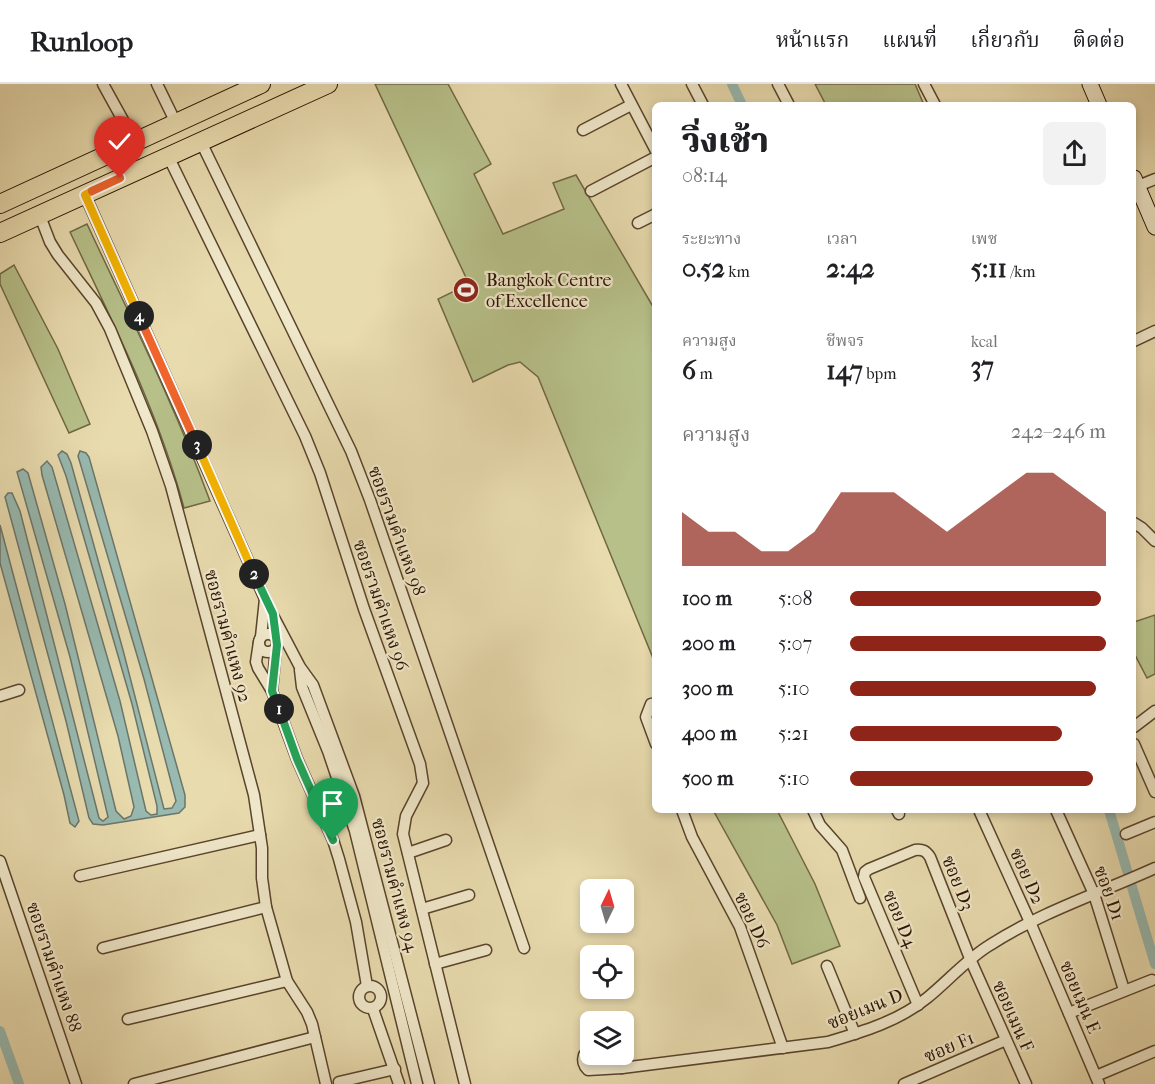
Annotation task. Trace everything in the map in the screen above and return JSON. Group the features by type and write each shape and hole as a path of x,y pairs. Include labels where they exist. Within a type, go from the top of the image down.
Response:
{"main road":[{"path":"0,204 261,84"},
{"path":"0,233 328,84"},
{"path":"135,142 145,167"}],"street":[{"path":"104,84 135,142"},
{"path":"157,84 176,123"},
{"path":"621,84 652,144"},
{"path":"692,84 701,102"},
{"path":"778,84 787,102"},
{"path":"924,84 933,102"},
{"path":"1089,84 1098,102"},
{"path":"584,130 631,105"},
{"name":"ซอยรามคําแหง 98","path":"201,142 351,451 524,948"},
{"name":"ซอยรามคําแหง 96","path":"168,156 305,436 320,473 364,609 420,764 423,783 403,826 465,1084"},
{"path":"591,191 652,158"},
{"path":"1155,179 1136,182 1155,227"},
{"name":"ซอยรามคําแหง 94","path":"85,195 265,598 300,667 313,685 354,796 429,1084"},
{"name":"ซอยรามคําแหง 92","path":"40,216 57,255 96,303 110,329 152,431 171,486 254,795 266,907 287,981 307,1012 326,1084"},
{"path":"639,223 652,216"},
{"path":"1136,340 1155,331"},
{"path":"1136,524 1155,541"},
{"path":"265,598 256,662 272,691 297,759 333,840 356,922 367,986"},
{"path":"272,691 275,643 273,614"},
{"path":"260,640 269,634 275,643"},
{"path":"260,640 260,649 267,652 275,643"},
{"name":"ซอยรามคําแหง 94","path":"300,667 302,687 328,751 355,831 417,1084"},
{"path":"0,696 19,690"},
{"path":"652,704 646,717 652,733"},
{"path":"1136,725 1155,711"},
{"path":"1136,749 1155,792"},
{"name":"ซอย D6","path":"683,813 692,837 740,927 783,1048"},
{"path":"814,813 820,825 842,850 860,898"},
{"name":"ซอย D2","path":"980,813 1030,922"},
{"name":"ซอย D1","path":"1057,813 1094,894 1124,990"},
{"path":"1126,834 1155,822"},
{"path":"80,876 260,835"},
{"path":"408,853 446,840"},
{"name":"ซอย D3","path":"892,859 915,850 926,851 971,961"},
{"name":"ซอย D4","path":"892,859 869,869 865,872 864,877 918,1005"},
{"name":"ซอยรามคำแหง 88","path":"1,868 76,1084"},
{"name":"ซอยเมน D","path":"584,1065 588,1070 622,1068 828,1042 855,1034 887,1022 918,1005 987,946 1030,922 1155,868"},
{"path":"422,909 469,895"},
{"path":"103,948 266,907"},
{"name":"ซอยเมน E","path":"1030,922 1097,1080"},
{"path":"435,964 486,950"},
{"name":"ซอยเมน F","path":"971,961 1026,1084"},
{"path":"827,966 855,1034"},
{"path":"1069,1013 1152,980"},
{"path":"128,1019 287,981"},
{"path":"367,986 376,987 381,994 380,1003 374,1009 365,1007 359,1000 360,992 367,986"},
{"path":"374,1009 399,1084"},
{"path":"134,1084 315,1037"},
{"name":"ซอย F1","path":"904,1084 1006,1040"},
{"path":"1097,1080 1155,1051"},
{"path":"617,1065 622,1068"},
{"path":"339,1082 395,1069"}],"green space":[{"path":"375,84 448,84 491,164 474,174 503,234 564,209 553,183 576,175 652,305 652,656 538,377 520,362 508,365 473,382 438,299 469,284"},
{"path":"815,84 915,84 923,102 824,102"},
{"path":"87,224 167,396 210,501 184,508 148,402 70,232"},
{"path":"14,265 58,349 90,424 69,433 0,284 0,274"},
{"path":"1155,615 1155,674 1147,678 1136,657 1136,621"},
{"path":"715,813 779,813 815,884 840,946 792,964 777,925"}],"water":[{"path":"62,451 67,454 71,463 164,809 172,808 176,801 144,679 78,456 80,451 89,457 185,795 185,807 179,813 103,825 93,824 89,818 66,721 5,497 8,493 12,493 20,511 99,818 103,821 108,817 70,657 17,472 23,469 28,473 65,604 116,811 124,819 131,816 134,807 118,736 42,475 41,467 47,461 52,467 120,701 146,811 151,815 157,814 157,806 132,704 58,455"},
{"path":"0,525 79,821 75,827 70,823 0,563"}],"waterway":[{"path":"732,84 741,102"},
{"path":"1110,813 1155,964"},
{"path":"0,1031 19,1084"}],"place":[{"name":"Bangkok Centre of Excellence","path":"466,290"}],"route":[{"path":"120,178 85,195 273,614 277,645 272,691 297,759 333,840"}]}
